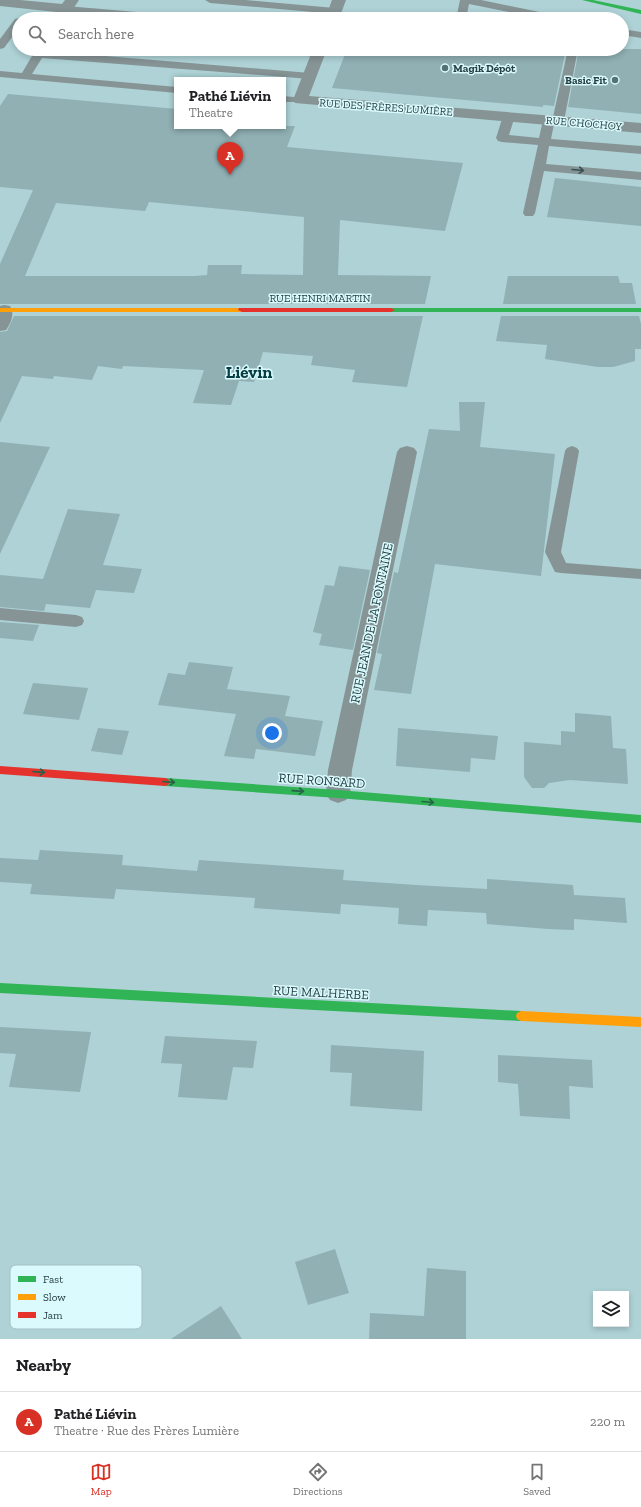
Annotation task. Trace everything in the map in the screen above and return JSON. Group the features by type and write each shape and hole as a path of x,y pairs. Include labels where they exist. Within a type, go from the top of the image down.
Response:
{"street":[{"path":"585,0 641,12"},
{"path":"0,2 66,9"},
{"name":"RUE DES FRÈRES LUMIÈRE","path":"317,56 300,100 527,118"},
{"name":"RUE CHOCHOY","path":"527,118 641,128"},
{"name":"RUE HENRI MARTIN","path":"1,315 641,310"},
{"name":"RUE JEAN DE LA FONTAINE","path":"338,794 340,770 407,452"},
{"name":"RUE RONSARD","path":"0,770 338,794 641,819"},
{"name":"RUE MALHERBE","path":"0,988 641,1022"}],"lane":[{"path":"210,0 336,10"},
{"path":"462,12 465,0 524,12"},
{"path":"26,12 31,5"},
{"path":"66,9 101,12"},
{"path":"0,24 12,23"},
{"path":"0,46 12,30"},
{"path":"629,33 641,35"},
{"path":"25,77 38,56"},
{"path":"85,56 310,76"},
{"path":"530,213 544,141 553,120 571,56"},
{"path":"0,74 174,90"},
{"path":"286,99 300,100"},
{"path":"509,116 502,138 641,150"},
{"path":"539,167 641,176"},
{"path":"572,451 553,552 561,568 641,574"},
{"path":"0,614 76,621"}],"building":[{"name":"Basic Fit","path":"629,49 641,49 641,114 568,107 578,56 629,56"},
{"name":"Magik Dépôt","path":"344,56 565,56 554,106 543,105 543,107 332,88"},
{"path":"8,94 174,109 174,129 286,129 286,126 295,126 287,147 463,163 445,231 340,220 338,275 431,276 425,304 0,304 0,264 33,190 0,187 0,106","holes":["149,202 304,217 303,275 241,274 242,265 208,265 207,275 195,276 25,276 56,203 145,211"]},
{"path":"555,178 641,187 641,226 547,217"},
{"path":"508,276 618,276 620,283 632,283 636,304 503,304"},
{"path":"14,316 423,316 407,387 352,382 355,370 311,365 313,356 263,352 254,382 239,381 231,405 193,403 204,370 123,366 122,369 98,366 92,380 54,376 53,379 22,376 0,423 0,332 7,331"},
{"path":"501,316 639,316 641,324 641,349 635,349 635,361 613,367 598,367 545,359 547,345 496,341"},
{"path":"459,402 485,402 480,447 555,454 541,576 435,564 411,694 374,690 382,654 377,653 394,572 398,573 429,429 460,431"},
{"path":"0,442 50,447 0,554"},
{"path":"68,509 120,514 103,565 142,569 134,593 96,590 90,608 46,604 44,611 0,607 0,575 43,579"},
{"path":"339,566 370,570 353,650 319,645 322,634 313,632 325,585 334,586"},
{"path":"0,622 39,625 33,641 0,638"},
{"path":"189,662 233,667 227,689 290,696 285,716 323,721 315,756 256,749 254,759 224,756 236,714 158,705 168,673 185,675"},
{"path":"33,683 88,688 79,720 23,714"},
{"path":"575,713 611,716 613,748 626,749 628,784 570,780 549,783 544,788 532,788 524,777 524,742 561,745 561,731 575,732"},
{"path":"98,728 129,731 122,755 91,751"},
{"path":"398,728 498,736 495,760 471,758 470,772 396,766"},
{"path":"40,850 123,855 122,865 197,871 199,860 344,870 343,880 416,885 487,889 487,879 573,885 574,895 625,898 627,923 574,919 574,930 548,929 487,924 486,913 428,910 427,926 398,924 399,908 341,904 340,914 254,908 255,898 116,889 114,899 30,894 32,884 0,882 0,858 38,860"},
{"path":"0,1027 91,1032 80,1092 9,1087 16,1054 0,1053"},
{"path":"165,1036 257,1041 253,1068 233,1067 227,1100 178,1097 182,1064 161,1063"},
{"path":"331,1045 424,1051 422,1111 350,1106 352,1073 330,1072"},
{"path":"498,1055 592,1060 593,1088 569,1086 570,1119 520,1116 518,1084 498,1082"},
{"path":"335,1249 349,1293 308,1305 295,1262"},
{"path":"427,1268 466,1271 466,1339 369,1339 370,1313 424,1316"},
{"path":"221,1306 242,1339 171,1339"}],"traffic: fast":[{"path":"585,0 641,12"},
{"path":"391,310 641,310"},
{"path":"165,782 338,794 641,819"},
{"path":"0,988 521,1016"}],"traffic: slow":[{"path":"0,310 242,310"},
{"path":"521,1016 641,1022"}],"traffic: jam":[{"path":"242,310 391,310"},
{"path":"0,770 165,782"}],"place":[{"name":"Magik Dépôt","path":"445,68"},
{"name":"Basic Fit","path":"615,80"},
{"name":"Pathé Liévin","path":"230,175"}],"district":[{"name":"Liévin","path":"249,372"}]}
